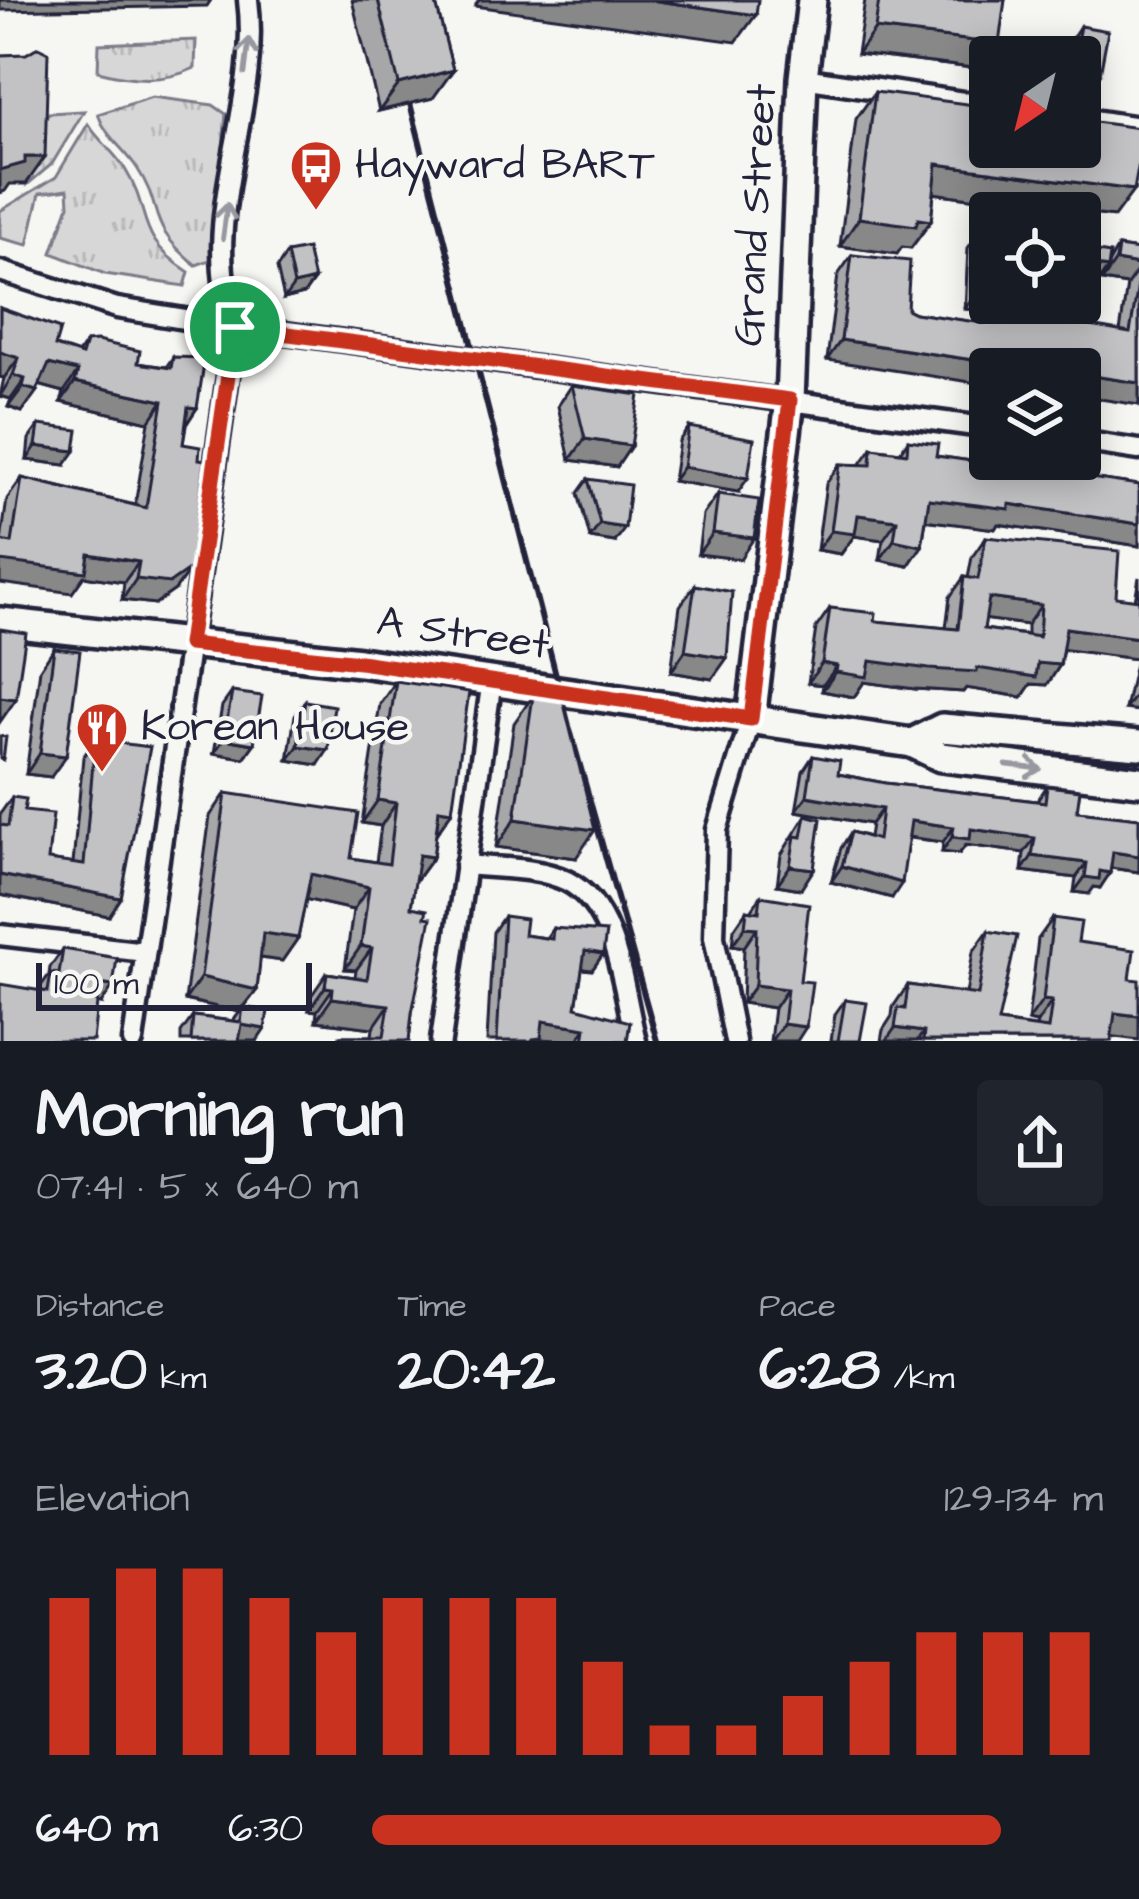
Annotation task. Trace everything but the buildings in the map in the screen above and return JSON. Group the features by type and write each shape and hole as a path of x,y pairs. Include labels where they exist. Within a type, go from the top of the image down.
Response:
{"main road":[{"name":"Grand Street","path":"751,719 790,400 803,78 812,0"},
{"name":"A Street","path":"0,622 492,680 912,743 941,757 1139,781"},
{"name":"A Street","path":"912,743 942,728 1139,745"}],"street":[{"path":"133,1041 235,327 224,296 221,246 248,59 248,0"},
{"path":"803,78 969,103"},
{"path":"1101,121 1139,127"},
{"path":"0,272 117,308 235,327 969,425"},
{"path":"1101,444 1139,450"},
{"path":"441,1041 492,680"},
{"path":"735,1041 714,937 717,830 751,719"},
{"path":"465,865 545,874 585,892 611,942 636,1041"},
{"path":"0,935 145,952"}],"green space":[{"path":"196,40 195,68 183,73 147,78 98,71 99,44"},
{"path":"152,97 213,105 226,114 213,259 196,265 169,238 145,183 98,114"},
{"path":"84,111 52,164 28,184 34,155 46,133 41,124 49,113"},
{"path":"88,124 125,169 159,247 189,272 185,286 105,274 52,253 69,205 68,189 40,193 28,245 0,238 0,211 56,177"}],"railway":[{"path":"402,72 569,726 657,1041"}],"place":[{"name":"Hayward BART","path":"316,212"},
{"name":"Korean House","path":"102,774"}],"route":[{"path":"235,327 790,400 751,719 360,662 189,644 235,327"}]}
